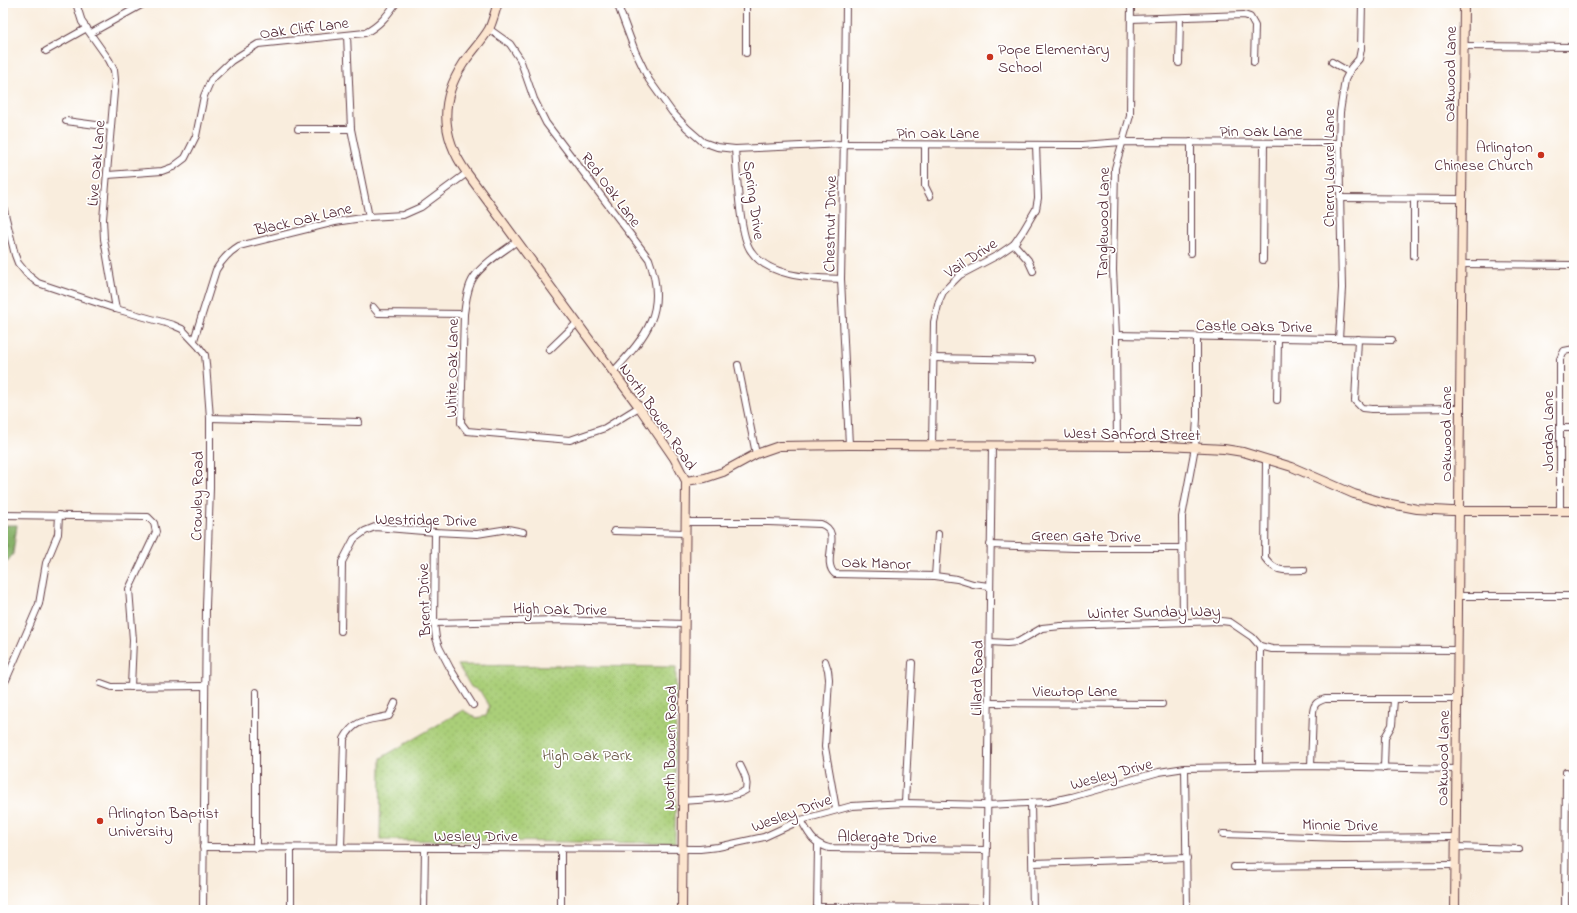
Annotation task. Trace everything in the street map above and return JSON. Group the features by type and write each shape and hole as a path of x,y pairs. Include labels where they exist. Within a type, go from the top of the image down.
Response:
{"street":[{"name":"Live Oak Lane","path":"76,3 82,22 110,60 114,70 116,91 104,204 104,239 116,309"},
{"path":"46,51 145,3"},
{"name":"Oak Cliff Lane","path":"108,175 162,171 173,167 185,158 196,136 204,96 211,80 231,61 258,44 365,33 375,28 388,16 396,3"},
{"name":"North Bowen Road","path":"498,3 489,29 464,63 454,80 448,95 447,130 451,146 466,173 639,407 674,458 686,481 682,910"},
{"name":"Pin Oak Lane","path":"617,3 635,51 649,80 672,112 687,128 703,142 717,147 735,149 844,144 1082,145 1122,142 1339,143"},
{"path":"746,3 746,52"},
{"name":"Chestnut Drive","path":"846,3 841,280 849,445"},
{"name":"Tanglewood Lane","path":"1117,446 1116,335 1113,270 1115,168 1130,116 1131,3"},
{"name":"Cherry Laurel Lane","path":"1339,339 1342,288 1339,143 1342,96 1345,80 1359,59 1361,49 1362,3"},
{"name":"Oakwood Lane","path":"1455,910 1464,3"},
{"path":"1131,19 1244,15 1250,17 1255,26 1254,62"},
{"path":"1179,63 1180,18"},
{"name":"Red Oak Lane","path":"489,29 510,44 517,54 534,99 546,123 649,259 654,274 656,293 654,312 648,329 638,345 613,372"},
{"path":"347,35 351,129 369,217"},
{"path":"1464,46 1574,47"},
{"path":"1332,62 1349,72"},
{"path":"66,121 111,127"},
{"path":"298,129 351,129"},
{"path":"1190,253 1191,142"},
{"path":"1263,260 1264,143"},
{"path":"925,145 925,186 930,196"},
{"name":"Vail Drive","path":"932,446 934,322 939,301 943,292 960,276 998,255 1014,244 1023,232 1036,209 1038,198 1036,145"},
{"name":"Spring Drive","path":"735,149 742,224 744,236 750,250 762,262 772,268 793,275 841,280"},
{"name":"Black Oak Lane","path":"194,340 216,270 220,262 231,251 239,246 335,222 369,217 403,215 421,207 466,173"},
{"path":"1340,198 1461,199"},
{"path":"1414,199 1414,256"},
{"name":"Crowley Road","path":"3,206 15,255 18,263 27,274 44,286 182,329 194,340 205,355 210,418 210,488 206,607 203,910"},
{"name":"White Oak Lane","path":"517,241 483,267 473,277 466,298 464,314 461,423 467,431 570,440 605,428 639,407"},
{"path":"1014,244 1028,260 1032,271"},
{"path":"1461,264 1574,265"},
{"path":"373,307 378,313 464,314"},
{"path":"549,350 577,323"},
{"name":"Castle Oaks Drive","path":"1116,335 1392,340"},
{"path":"1183,622 1181,548 1182,517 1195,447 1197,420 1197,337"},
{"path":"1277,400 1278,339"},
{"path":"1358,339 1355,401 1362,408 1459,408"},
{"name":"Jordan Lane","path":"1560,511 1560,359 1564,351 1574,349"},
{"path":"933,358 1032,360"},
{"path":"738,365 756,454"},
{"path":"210,418 358,422"},
{"path":"1560,428 1574,428"},
{"name":"West Sanford Street","path":"686,481 705,478 724,472 756,454 779,446 1195,447 1243,452 1292,468 1354,494 1386,503 1418,509 1451,512 1574,511"},
{"name":"Lillard Road","path":"986,909 992,446"},
{"path":"1266,460 1265,558 1271,566 1277,570 1304,570"},
{"path":"3,515 149,518 156,527 156,532 129,589 133,640 131,687"},
{"path":"6,680 39,604 46,564 58,534 59,515"},
{"name":"Oak Manor","path":"686,522 768,522 821,524 826,526 831,533 829,566 835,574 935,576 958,578 972,584 989,586"},
{"name":"Westridge Drive","path":"341,631 342,562 354,539 365,531 376,527 477,534 508,529 523,532"},
{"path":"614,530 686,533"},
{"name":"Brent Drive","path":"435,532 434,622 436,638 439,647 473,705"},
{"path":"935,576 938,534"},
{"name":"Green Gate Drive","path":"990,546 1181,548"},
{"path":"1458,596 1574,596"},
{"name":"High Oak Drive","path":"434,622 558,620 685,624"},
{"name":"Winter Sunday Way","path":"990,642 1018,642 1042,628 1061,626 1221,620 1230,622 1252,637 1260,646"},
{"path":"1259,766 1260,646 1272,649 1458,650"},
{"path":"825,661 829,679 825,747 836,809"},
{"path":"905,803 912,663"},
{"path":"100,683 112,687 206,686"},
{"path":"256,692 256,848"},
{"path":"1311,766 1313,705 1318,701 1325,699 1457,700"},
{"path":"1384,768 1386,736 1392,725 1394,700"},
{"path":"341,848 344,739 349,729 355,724 389,716 395,703"},
{"name":"Viewtop Lane","path":"988,703 1162,704"},
{"path":"683,801 718,798 746,790 747,784 740,765"},
{"name":"Wesley Drive","path":"203,848 718,848 764,837 801,820 836,809 852,806 905,803 987,805 1031,803 1071,797 1159,772 1185,768 1311,766 1456,769"},
{"path":"1185,768 1187,910"},
{"path":"1565,910 1566,772"},
{"path":"1031,803 1033,910"},
{"name":"Aldergate Drive","path":"801,820 809,836 818,845 829,848 987,850"},
{"name":"Minnie Drive","path":"1223,834 1342,838 1456,837"},
{"path":"818,845 817,909 986,909"},
{"path":"1456,847 1519,849"},
{"path":"291,848 291,910"},
{"path":"424,910 425,848"},
{"path":"561,848 561,910"},
{"path":"1033,863 1187,858"},
{"path":"1234,867 1455,865"}],"green space":[{"path":"5,525 17,525 13,554 3,567 3,528"},
{"name":"High Oak Park","path":"458,665 676,667 675,843 380,840 381,758 463,710 476,718 486,716 489,706 480,691 471,687"}],"place":[{"name":"Pope Elementary School","path":"990,57"},
{"name":"Arlington Chinese Church","path":"1541,155"},
{"name":"Arlington Baptist University","path":"100,821"}]}
